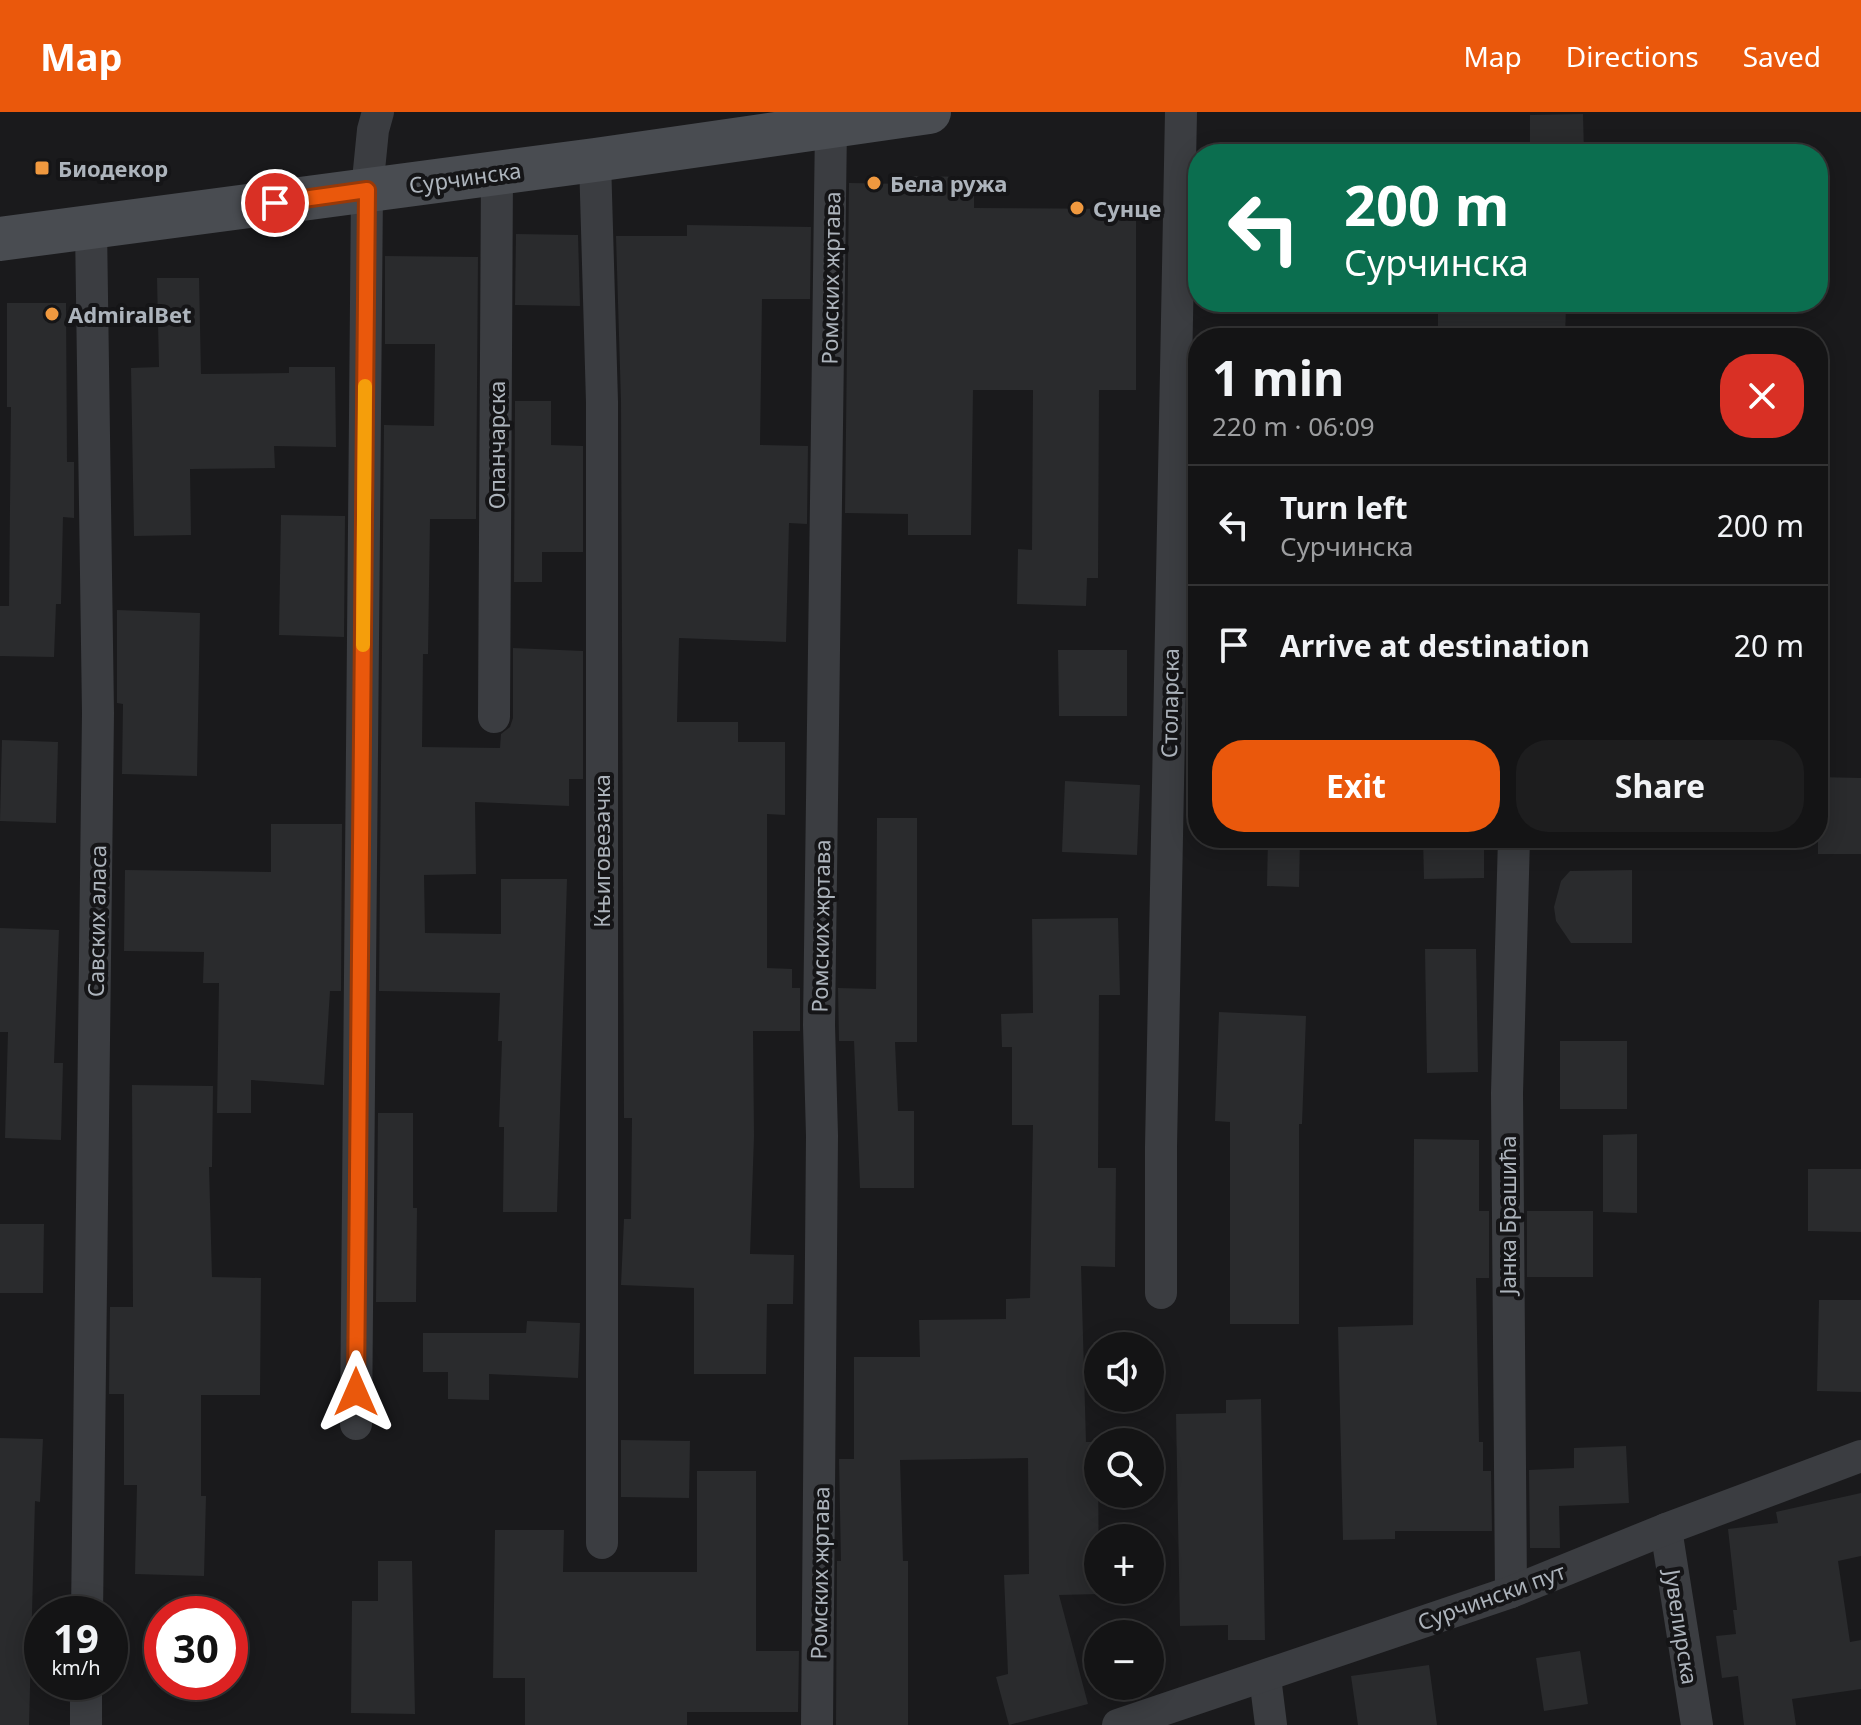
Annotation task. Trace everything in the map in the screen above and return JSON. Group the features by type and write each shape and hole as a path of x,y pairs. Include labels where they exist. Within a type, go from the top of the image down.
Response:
{"main road":[{"name":"Сурчинска","path":"0,239 929,112"}],"street":[{"path":"356,1424 367,190 373,130 378,112"},
{"name":"Столарска","path":"1161,1293 1161,1115 1181,112"},
{"name":"Ромских жртава","path":"817,1725 822,1136 819,979 853,120"},
{"name":"Књиговезачка","path":"595,160 602,402 602,1543"},
{"name":"Опанчарска","path":"494,717 497,173"},
{"name":"Савских аласа","path":"87,1596 98,713 91,227"},
{"name":"Јанка Брашића","path":"1511,1592 1507,1093 1514,848"},
{"name":"Сурчински пут","path":"1118,1725 1511,1592 1666,1529 1861,1456"},
{"name":"Јувелирска","path":"1666,1529 1697,1725"},
{"path":"1265,1677 1271,1725"},
{"path":"86,1700 86,1725"}],"building":[{"path":"1583,114 1584,144 1530,144 1530,115"},
{"path":"909,176 974,177 974,208 1136,209 1136,390 1099,390 1098,578 1087,578 1086,606 1017,604 1018,549 1032,550 1033,390 973,390 971,535 908,535 908,514 845,513 849,183 909,184"},
{"path":"687,225 811,227 810,299 762,299 760,445 808,446 807,524 789,523 786,642 679,638 677,722 738,722 738,742 785,742 785,815 767,814 767,968 792,969 792,988 800,988 800,1031 753,1031 754,1136 750,1254 794,1255 793,1304 767,1304 766,1374 694,1374 694,1288 621,1285 624,1219 631,1219 632,1118 624,1118 621,401 616,236 687,236"},
{"path":"516,234 578,235 580,306 515,305"},
{"path":"385,256 478,257 476,519 430,519 428,654 423,654 422,747 500,748 501,734 510,727 513,718 513,648 583,651 583,779 569,779 569,806 475,802 476,874 424,875 425,933 501,934 501,879 567,879 557,1212 503,1212 504,1127 499,1127 500,993 379,991 384,425 434,426 435,344 385,344"},
{"path":"157,278 199,278 201,374 289,373 289,367 335,367 336,447 274,446 275,468 190,469 191,535 134,536 131,368 159,367"},
{"path":"7,303 66,303 67,462 74,462 74,518 63,517 61,604 56,604 54,657 0,656 0,606 9,606 11,407 7,407"},
{"path":"1438,312 1566,312 1565,328 1438,328"},
{"path":"515,401 551,401 551,445 583,446 583,552 542,552 542,582 514,582"},
{"path":"281,515 345,516 344,637 279,635"},
{"path":"117,610 200,613 197,776 122,774 123,704 117,703"},
{"path":"1058,650 1127,650 1127,716 1059,716"},
{"path":"2,740 58,742 56,823 0,821"},
{"path":"1828,777 1861,778 1861,854 1818,854 1818,848 1828,848"},
{"path":"1065,781 1140,785 1137,855 1062,852"},
{"path":"877,818 917,818 917,1042 895,1042 898,1111 914,1111 914,1188 860,1188 854,1041 839,1041 838,988 876,989"},
{"path":"271,824 342,824 341,991 330,991 324,1085 251,1080 251,1113 217,1113 219,983 203,983 204,952 124,951 125,870 271,872"},
{"path":"1268,848 1300,848 1299,887 1267,886"},
{"path":"1423,848 1484,848 1484,878 1424,879"},
{"path":"1632,870 1632,943 1571,943 1556,921 1554,907 1561,881 1570,871"},
{"path":"1118,918 1120,995 1099,995 1098,1168 1116,1168 1115,1267 1081,1266 1086,1428 1084,1508 1098,1508 1098,1524 1084,1524 1084,1594 1059,1595 1084,1689 1084,1700 1088,1704 1009,1725 996,1677 1008,1674 1004,1575 1029,1574 1028,1458 900,1460 903,1561 908,1561 908,1725 836,1725 837,1561 841,1561 839,1459 854,1459 854,1357 920,1357 919,1320 1006,1319 1006,1299 1030,1298 1033,1125 1012,1125 1012,1047 1002,1047 1001,1014 1033,1013 1032,919"},
{"path":"0,928 59,930 54,1063 63,1063 61,1140 5,1138 8,1032 0,1032"},
{"path":"1425,949 1476,949 1478,1072 1427,1073"},
{"path":"1219,1012 1306,1016 1302,1124 1299,1124 1299,1324 1230,1324 1230,1122 1215,1121"},
{"path":"1560,1041 1627,1041 1627,1109 1560,1109"},
{"path":"132,1085 213,1086 212,1167 209,1167 212,1277 261,1278 260,1395 201,1395 201,1496 206,1496 204,1576 135,1574 137,1485 124,1485 124,1394 109,1394 110,1307 133,1307"},
{"path":"378,1113 413,1113 413,1208 417,1208 416,1302 376,1302"},
{"path":"1637,1134 1637,1213 1603,1212 1603,1135"},
{"path":"1414,1139 1479,1140 1479,1211 1489,1211 1489,1278 1476,1278 1479,1442 1483,1442 1483,1471 1491,1471 1492,1531 1395,1531 1395,1539 1343,1540 1338,1327 1413,1325"},
{"path":"1808,1169 1861,1169 1861,1232 1808,1231"},
{"path":"1527,1211 1593,1211 1593,1277 1527,1277"},
{"path":"0,1224 44,1224 43,1293 0,1293"},
{"path":"1819,1300 1861,1300 1861,1392 1817,1391"},
{"path":"527,1321 580,1323 578,1378 489,1374 489,1400 448,1399 448,1372 423,1372 423,1333 526,1333"},
{"path":"1261,1399 1265,1640 1228,1640 1228,1625 1180,1626 1176,1414 1226,1413 1226,1400"},
{"path":"0,1438 43,1439 40,1502 35,1501 32,1596 24,1596 24,1700 30,1700 29,1725 0,1725"},
{"path":"621,1440 690,1441 689,1498 621,1497"},
{"path":"1626,1446 1629,1503 1559,1506 1560,1548 1530,1548 1529,1470 1574,1468 1574,1448"},
{"path":"697,1471 756,1471 756,1651 799,1651 798,1712 687,1712 687,1725 525,1725 525,1678 493,1678 495,1530 564,1530 563,1572 697,1572"},
{"path":"1861,1493 1861,1556 1838,1561 1850,1642 1861,1640 1861,1689 1792,1699 1796,1725 1744,1725 1738,1676 1722,1678 1716,1636 1736,1634 1733,1610 1737,1610 1728,1529 1778,1523 1776,1512"},
{"path":"378,1561 412,1561 415,1714 351,1713 352,1601 378,1601"},
{"path":"1580,1651 1588,1704 1544,1711 1536,1658"},
{"path":"1429,1665 1437,1725 1358,1725 1351,1676"}],"slow traffic":[{"path":"363,645 365,386"}],"place":[{"name":"Биодекор","path":"42,168"},
{"name":"Бела ружа","path":"874,183"},
{"name":"Сунце","path":"1077,208"},
{"name":"AdmiralBet","path":"52,314"}],"route":[{"path":"275,203 367,190 356,1392"}]}
